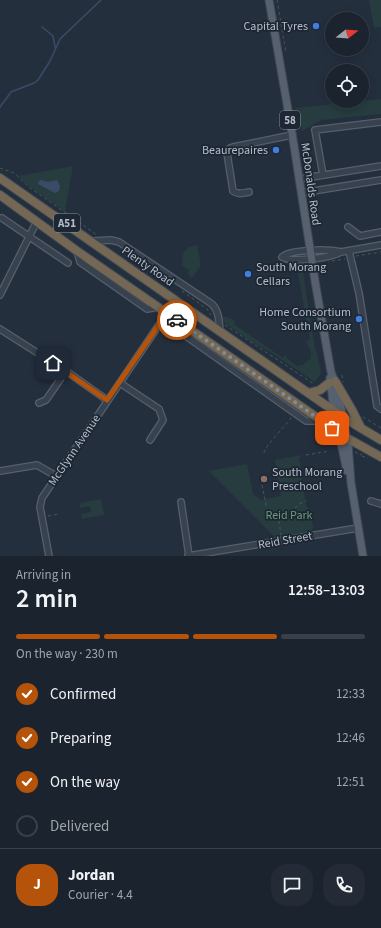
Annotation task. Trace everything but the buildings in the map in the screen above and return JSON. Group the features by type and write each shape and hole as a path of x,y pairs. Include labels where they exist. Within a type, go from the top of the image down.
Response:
{"highway":[{"name":"Plenty Road","path":"0,178 96,239 200,317 344,418 381,440"},
{"name":"A51","path":"0,195 322,421 347,438 381,457"},
{"path":"192,330 200,317"},
{"path":"309,393 320,390 332,382 352,410 361,428"}],"main road":[{"name":"McDonalds Road","path":"269,0 292,135 310,255 331,372 334,411 339,432"},
{"name":"McDonalds Road","path":"332,382 344,418"},
{"name":"58","path":"344,418 350,454 351,483"},
{"name":"58","path":"339,432 351,483 363,556"}],"street":[{"path":"323,175 315,130 381,122"},
{"path":"249,192 239,194 233,191 227,152 228,150 233,147 292,135"},
{"path":"299,180 381,166"},
{"path":"301,193 381,180"},
{"path":"2,218 68,263"},
{"path":"0,295 37,221"},
{"path":"348,228 360,236 381,232"},
{"path":"96,239 119,242 212,304 216,308 218,314 220,331"},
{"path":"310,255 333,256 341,252 381,245"},
{"path":"349,251 359,293 377,406 381,409"},
{"path":"170,315 176,329 306,421 322,421"},
{"name":"McGlynn Avenue","path":"49,556 40,502 43,496 107,400 170,315"},
{"path":"0,329 107,400"},
{"path":"237,362 244,377"},
{"path":"40,403 46,400 66,372"},
{"path":"120,383 159,409 163,420 150,440"},
{"path":"0,471 37,465 56,476"},
{"path":"371,501 381,504"},
{"path":"180,502 189,556"},
{"name":"Reid Street","path":"189,556 358,528"}],"path":[{"path":"277,0 286,53"},
{"path":"0,168 14,173 29,187 96,239"},
{"path":"222,322 314,384"},
{"path":"360,415 381,428"},
{"path":"264,454 264,450 267,446 292,417"},
{"path":"306,455 330,451"},
{"path":"262,485 268,515 278,515 291,512 297,505 306,501"},
{"path":"47,517 60,514"},
{"path":"278,515 281,535"}],"green space":[{"path":"369,0 381,0 381,27 374,28"},
{"path":"381,99 381,114 321,120 302,131 296,108 325,105 325,108 369,108 369,100"},
{"path":"73,166 65,212 29,186 18,176"},
{"path":"197,245 201,265 192,278 188,274 189,270 182,266 183,254 188,247"},
{"path":"295,264 299,265 303,273 315,349 321,373 315,382 272,353 250,341 221,320 221,317 227,317 235,321 235,325 283,358 285,355 297,366 303,365 311,358 311,352 306,341 310,340 298,273 295,265 291,267 290,265"},
{"name":"Reid Park","path":"301,455 299,458 306,505 311,512 313,528 310,532 275,539 274,536 209,471 247,464 253,494 261,500 281,496 275,460"},
{"path":"101,499 104,515 82,519 81,514 91,512 90,506 80,508 79,503"}],"water":[{"path":"41,180 48,182 57,180 60,186 59,191 55,193 38,184"}],"waterway":[{"path":"0,107 11,92 38,80 50,61 60,39 101,0"},
{"path":"42,27 53,36 55,47"}],"way so far":[{"path":"177,320 332,428"}],"place":[{"name":"Capital Tyres","path":"316,26"},
{"name":"Beaurepaires","path":"276,150"},
{"name":"South Morang Cellars","path":"248,274"},
{"name":"Home Consortium South Morang","path":"359,319"},
{"name":"South Morang Preschool","path":"264,479"}],"route":[{"path":"53,363 107,400 167,313 177,320"}]}
